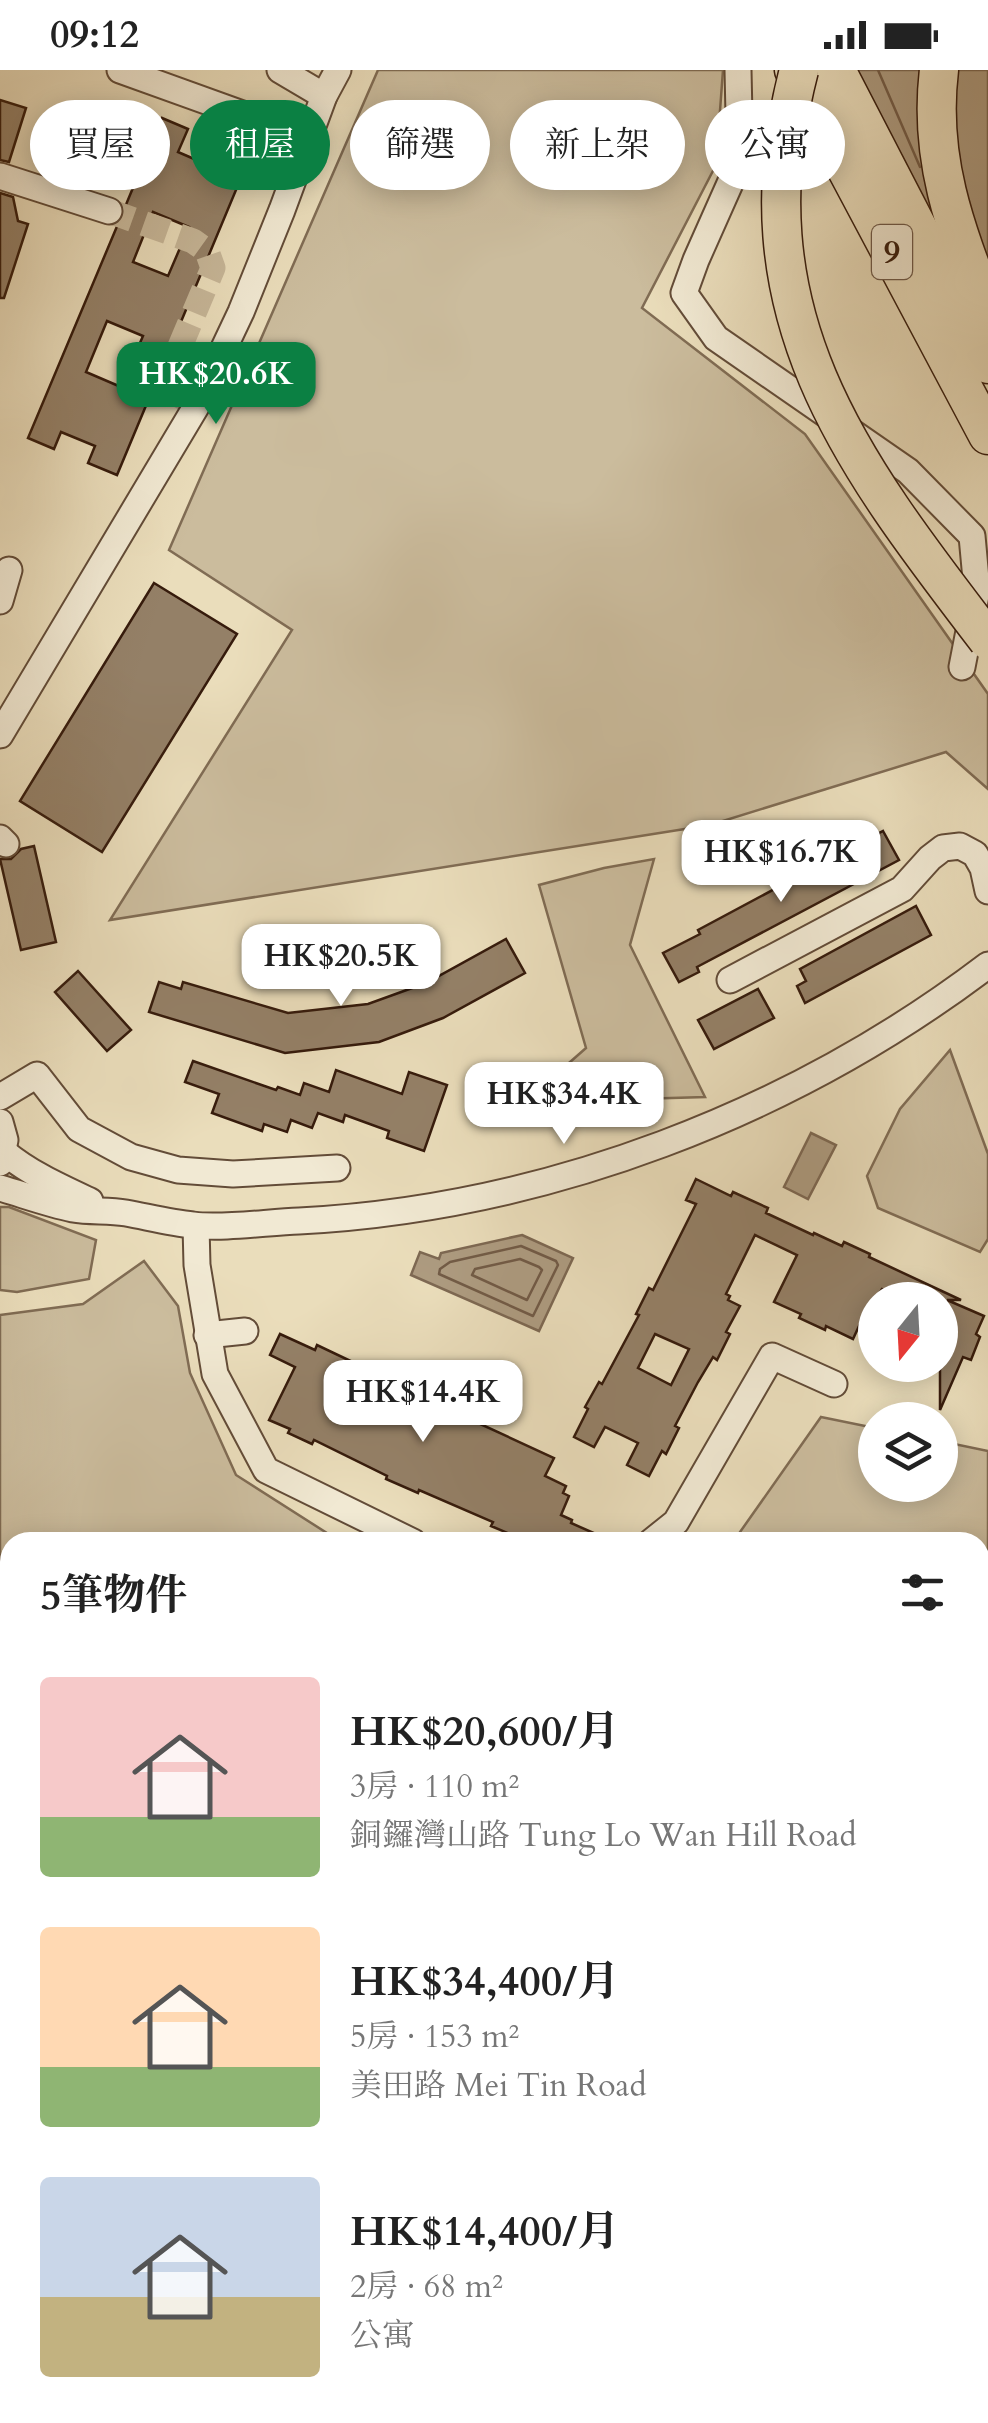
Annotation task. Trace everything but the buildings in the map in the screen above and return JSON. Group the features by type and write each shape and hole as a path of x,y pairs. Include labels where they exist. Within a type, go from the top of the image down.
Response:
{"highway":[{"path":"796,70 780,187 784,255 802,339 834,417 913,542 975,654"},
{"name":"9","path":"796,70 988,435"},
{"name":"9","path":"836,70 988,364"},
{"path":"939,70 939,162 955,222 988,313"}],"street":[{"path":"120,70 203,100"},
{"path":"280,70 324,96"},
{"path":"323,100 338,70"},
{"path":"738,70 740,161 684,293 716,338 908,470 972,536 977,590 975,654"},
{"path":"0,176 109,211"},
{"path":"0,736 7,709 197,406 241,312 289,190"},
{"path":"0,601 8,570"},
{"path":"730,980 902,889 943,848 960,846 975,854 984,868 988,891"},
{"path":"0,1188 75,1210 108,1210 196,1226 346,1218 434,1206 528,1186 641,1151 739,1112 825,1070 900,1026 988,966"},
{"path":"0,1097 37,1076 79,1128 131,1157 178,1170 233,1174 337,1168"},
{"path":"0,1122 5,1140 2,1157 108,1210"},
{"path":"196,1226 197,1265 215,1374 266,1470 393,1532"},
{"path":"207,1335 245,1331"},
{"path":"664,1532 676,1522 772,1356 834,1384"}],"shaded area":[{"path":"378,70 723,70 721,100 705,100 705,186 642,308 805,434 988,694 988,789 946,752 710,825 110,920 292,630 169,550 326,190 330,190 330,180 350,134 350,190 490,190 490,100 365,100"},
{"path":"654,859 630,945 705,1097 520,1106 586,1048 539,885"},
{"path":"950,1050 988,1154 988,1239 980,1252 878,1208 867,1176 900,1109"},
{"path":"0,1207 96,1240 89,1279 17,1292 0,1290"},
{"path":"144,1261 178,1306 190,1373 236,1475 325,1532 0,1532 0,1315 83,1304"},
{"path":"821,1417 858,1425 858,1502 958,1502 958,1445 988,1451 988,1532 740,1532"}],"water":[{"path":"854,70 988,70 988,376"},
{"path":"811,1133 836,1145 808,1199 784,1187"},
{"path":"522,1235 573,1258 539,1331 411,1275 420,1252 439,1259 441,1253"}],"tunnel":[{"path":"109,211 193,241 207,251 213,268 163,387 197,405"}]}
